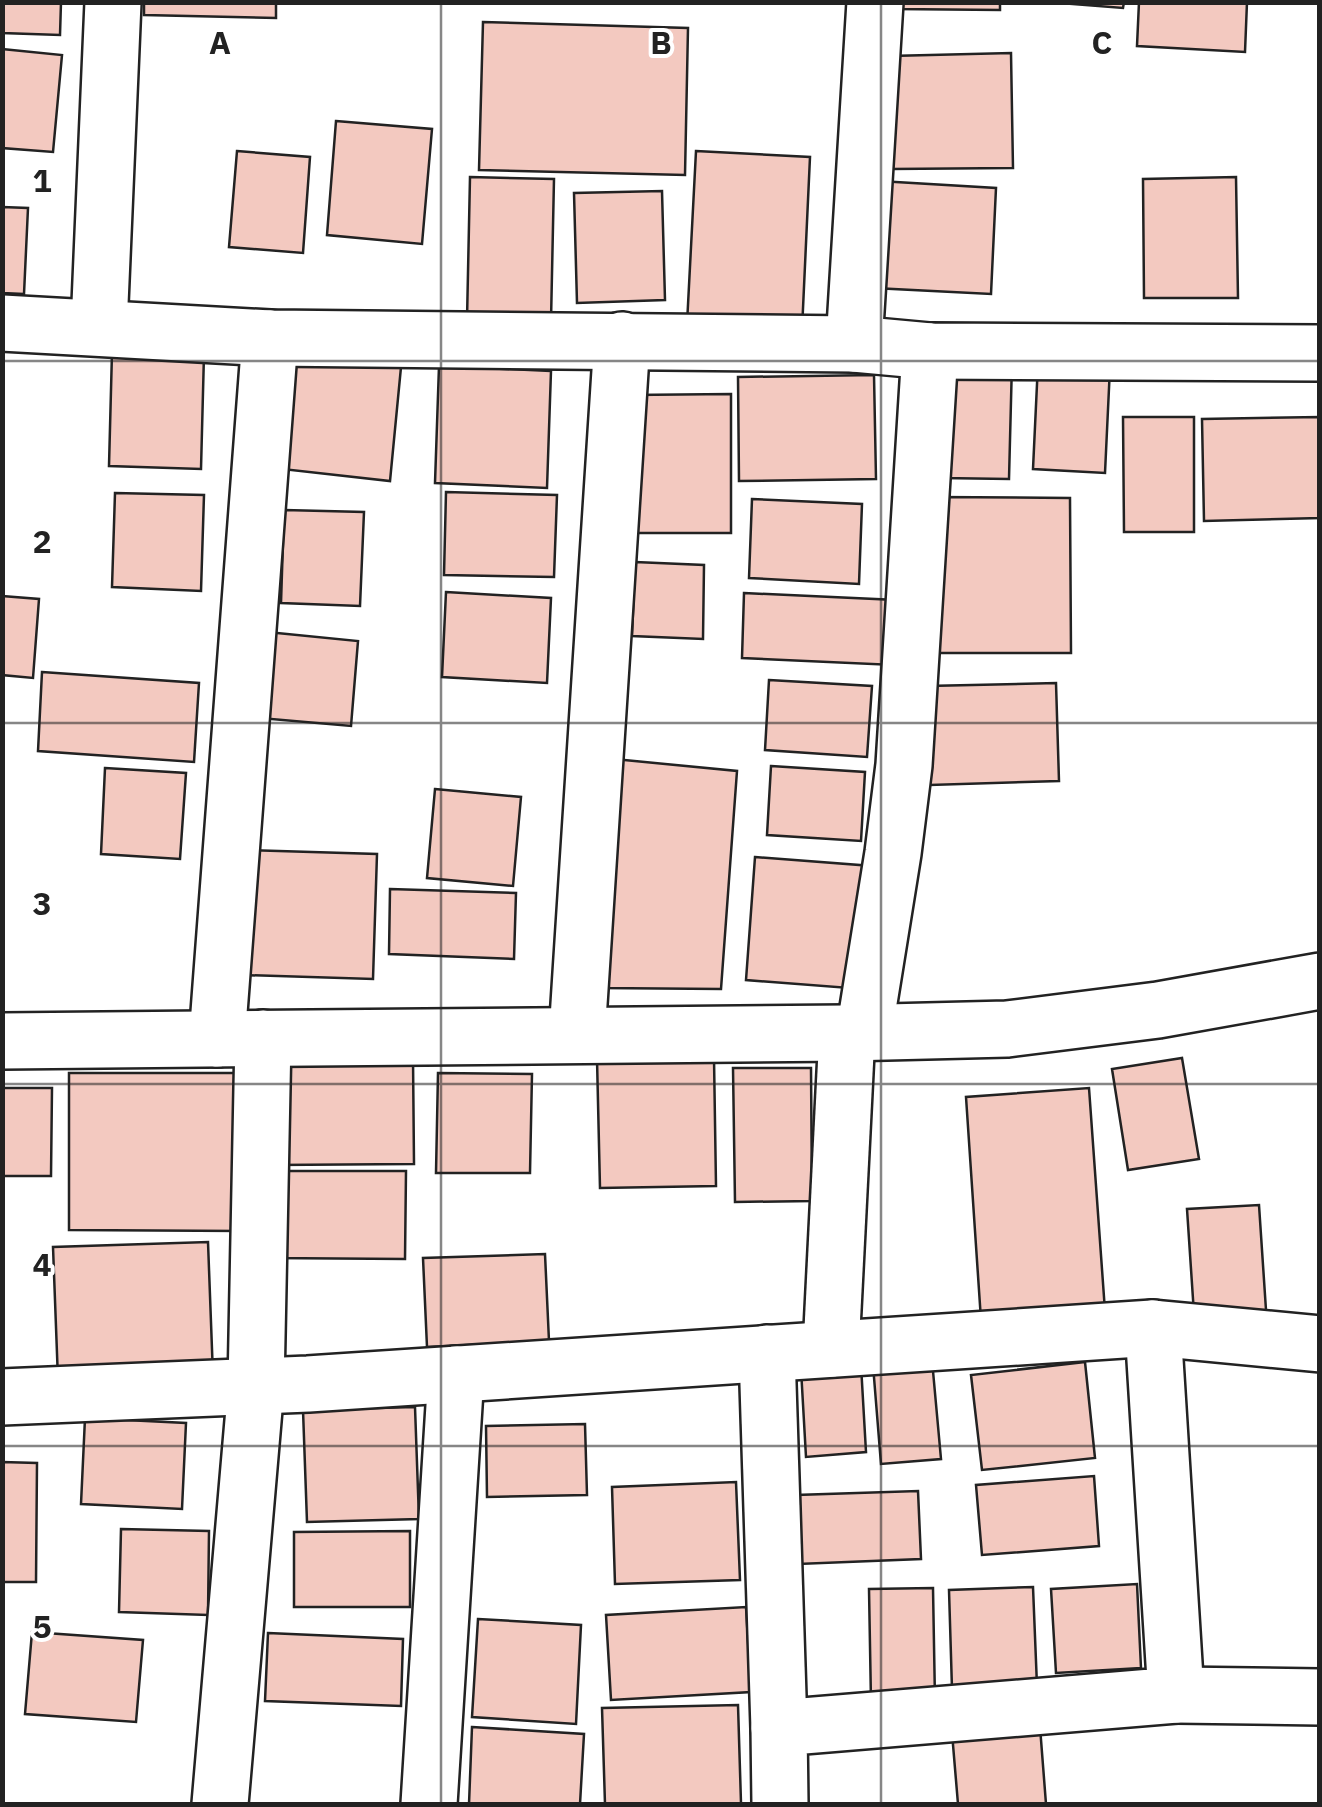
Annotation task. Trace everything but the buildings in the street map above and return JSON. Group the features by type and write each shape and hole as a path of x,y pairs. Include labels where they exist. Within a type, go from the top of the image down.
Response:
{"street":[{"path":"99,327 113,2"},
{"path":"854,344 875,2"},
{"path":"2,323 270,338 854,344 930,351 1320,352"},
{"path":"220,1804 256,1386 240,1039 270,338"},
{"path":"576,1035 622,340"},
{"path":"831,1349 856,1033 893,852 904,765 930,351"},
{"path":"2,1041 856,1033 1007,1028 1158,1010 1320,981"},
{"path":"1153,1328 1176,1695"},
{"path":"2,1398 456,1374 1153,1328 1320,1344"},
{"path":"767,1353 780,1804"},
{"path":"429,1804 456,1374"},
{"path":"779,1728 1176,1695 1320,1697"}]}
